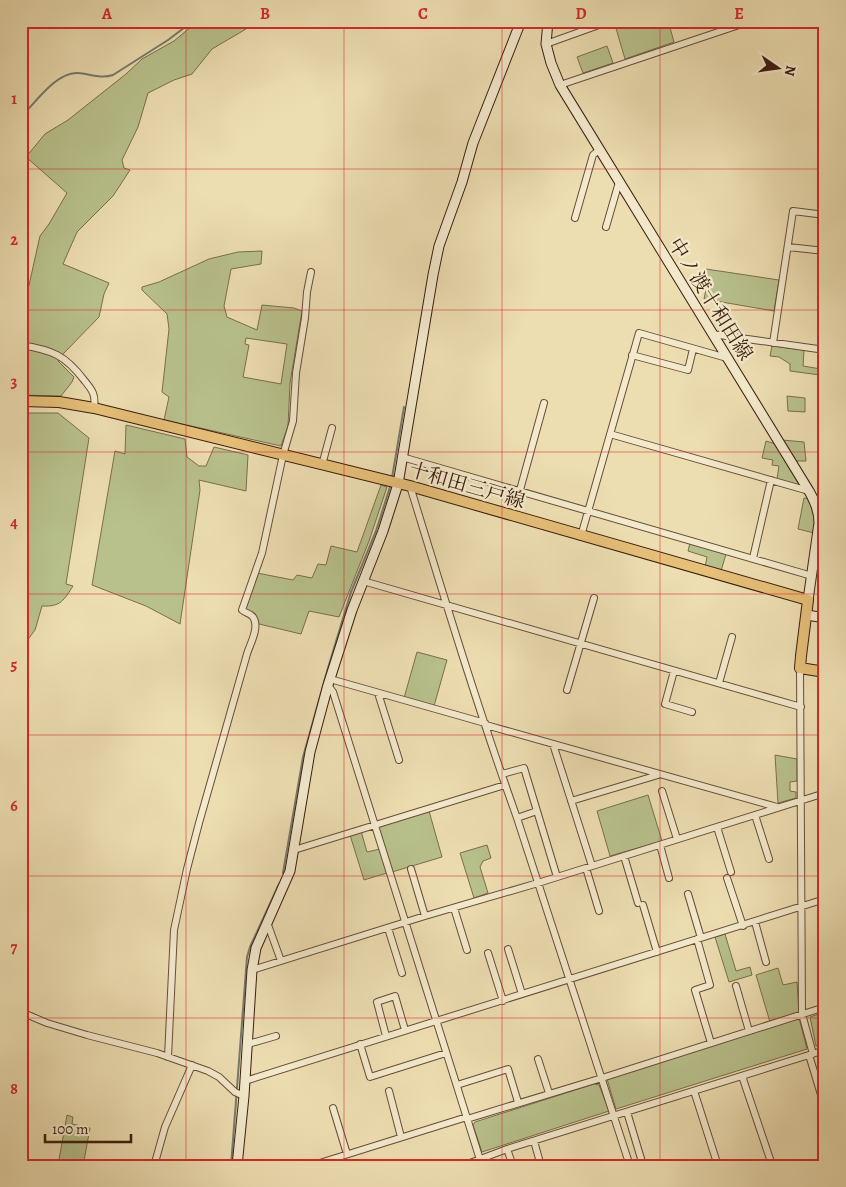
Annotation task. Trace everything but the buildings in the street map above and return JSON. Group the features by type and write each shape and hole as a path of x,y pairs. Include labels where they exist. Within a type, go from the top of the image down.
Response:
{"main road":[{"name":"十和田三戸線","path":"21,401 59,402 94,408 410,486 808,600"},
{"path":"808,600 800,668 825,672"}],"street":[{"path":"237,1166 239,1094 245,1081 252,970 256,948 287,880 294,850 310,752 329,682 362,581 383,532 398,484 439,246 460,189 473,143 521,21"},
{"name":"中ノ渡十和田線","path":"548,21 546,44 560,85 817,506 820,523 820,547 808,600"},
{"path":"546,44 610,21"},
{"path":"560,85 751,21"},
{"path":"575,218 593,155 599,150"},
{"path":"606,227 619,182"},
{"path":"773,343 793,211 825,215"},
{"path":"788,247 825,251"},
{"path":"168,1057 174,930 199,823 254,633 254,618 242,610 262,553 283,455 293,421 296,373 311,272"},
{"path":"581,536 639,333 727,358"},
{"path":"712,334 825,350"},
{"path":"21,345 52,352 70,364 92,390 95,399 94,408"},
{"path":"632,355 688,370 693,349"},
{"path":"520,490 544,403"},
{"path":"322,465 332,428"},
{"path":"610,434 809,491"},
{"path":"402,457 812,576"},
{"path":"753,558 771,480"},
{"path":"410,486 447,606 630,1166"},
{"path":"819,514 823,507 825,496"},
{"path":"362,581 801,707"},
{"path":"568,690 594,598"},
{"path":"807,615 825,618"},
{"path":"719,684 732,637"},
{"path":"800,668 802,1014 825,1108"},
{"path":"674,671 665,704 692,712"},
{"path":"329,682 378,692 553,744 779,807"},
{"path":"329,682 481,1163"},
{"path":"378,692 399,760"},
{"path":"553,744 571,801 599,911"},
{"path":"502,774 524,768 557,877"},
{"path":"571,801 659,774"},
{"path":"294,850 505,784"},
{"path":"662,791 678,839"},
{"path":"252,970 538,883 825,792"},
{"path":"517,818 537,811"},
{"path":"755,815 769,859"},
{"path":"717,827 743,926"},
{"path":"660,845 670,878"},
{"path":"624,856 657,952"},
{"path":"411,869 425,916"},
{"path":"688,894 710,985 695,990 711,1043"},
{"path":"245,1081 825,900"},
{"path":"454,908 467,950"},
{"path":"267,922 281,961"},
{"path":"754,922 766,962"},
{"path":"388,928 402,973"},
{"path":"508,950 522,994"},
{"path":"488,953 503,1001"},
{"path":"736,986 749,1031"},
{"path":"386,1036 377,1002 395,996 405,1030"},
{"path":"310,1166 401,1137 602,1078 825,1007"},
{"path":"21,1012 47,1023 168,1057 208,1071 220,1077 239,1094"},
{"path":"248,1044 276,1036"},
{"path":"360,1044 370,1077 446,1053"},
{"path":"462,1166 481,1163 507,1149 825,1050"},
{"path":"538,1059 549,1093"},
{"path":"154,1166 165,1127 192,1065"},
{"path":"456,1085 508,1069 518,1102"},
{"path":"742,1076 770,1159"},
{"path":"389,1091 401,1137"},
{"path":"694,1091 718,1166"},
{"path":"333,1108 348,1154"},
{"path":"627,1112 642,1162"},
{"path":"534,1141 541,1166"},
{"path":"507,1149 513,1166"}],"green space":[{"path":"198,21 255,21 246,29 212,49 192,74 174,80 148,93 138,127 122,160 124,168 130,170 113,196 77,232 63,264 109,283 104,294 99,317 58,361 74,377 72,382 61,396 21,395 21,302 27,294 40,236 67,193 26,157 45,134 68,120 142,59 174,41"},
{"path":"625,21 676,21 669,24 674,42 625,59 615,25"},
{"path":"607,46 613,63 583,73 577,57"},
{"path":"262,251 261,264 231,269 224,306 227,317 257,330 262,305 294,308 302,311 290,383 288,426 281,446 164,420 169,397 162,392 169,329 167,314 142,290 142,287 159,282 209,259 238,252","holes":["246,338 287,344 281,384 243,377 249,345 245,344"]},
{"path":"706,269 779,280 774,311 704,299 707,285 704,285"},
{"path":"772,346 804,350 803,366 821,369 820,375 790,371 790,364 779,357 770,356"},
{"path":"787,396 805,398 805,412 788,411"},
{"path":"58,413 89,438 66,584 73,586 58,604 42,606 35,630 26,642 21,640 21,414"},
{"path":"126,425 185,439 187,457 199,466 206,466 214,447 248,455 246,491 199,480 200,490 180,624 146,606 92,585 115,451 125,454"},
{"path":"782,440 804,442 806,461 794,461"},
{"path":"766,441 776,444 801,486 777,479 779,466 772,465 773,460 762,458"},
{"path":"381,485 387,487 369,541 339,617 309,611 301,634 259,624 255,614 245,610 257,573 293,580 297,575 312,578 318,564 326,565 331,546 357,552"},
{"path":"804,498 810,499 813,508 815,520 814,533 798,529"},
{"path":"690,543 726,554 721,571 705,567 707,557 688,551"},
{"path":"417,652 447,660 434,706 404,698"},
{"path":"775,755 797,759 797,781 790,782 790,791 796,792 796,798 778,803"},
{"path":"648,795 662,841 610,856 597,811"},
{"path":"429,811 442,857 392,872 378,827"},
{"path":"361,831 367,852 380,849 387,873 364,880 350,835"},
{"path":"487,845 491,858 483,861 480,867 488,893 474,898 460,853"},
{"path":"725,934 736,971 750,967 752,975 729,982 715,937"},
{"path":"778,968 783,985 797,982 799,1013 770,1022 756,975"},
{"path":"825,1012 825,1044 816,1046 810,1017"},
{"path":"799,1018 807,1049 616,1109 607,1079"},
{"path":"594,1084 599,1085 609,1111 482,1152 473,1125 475,1122"},
{"path":"67,1115 73,1117 72,1124 90,1128 83,1166 58,1165"}],"waterway":[{"path":"21,117 54,82 62,77 78,73 100,76 113,75 168,40 193,21"},
{"path":"392,478 404,407"},
{"path":"283,873 303,757 351,592 376,531 390,487"},
{"path":"231,1166 247,957 279,884"}]}
